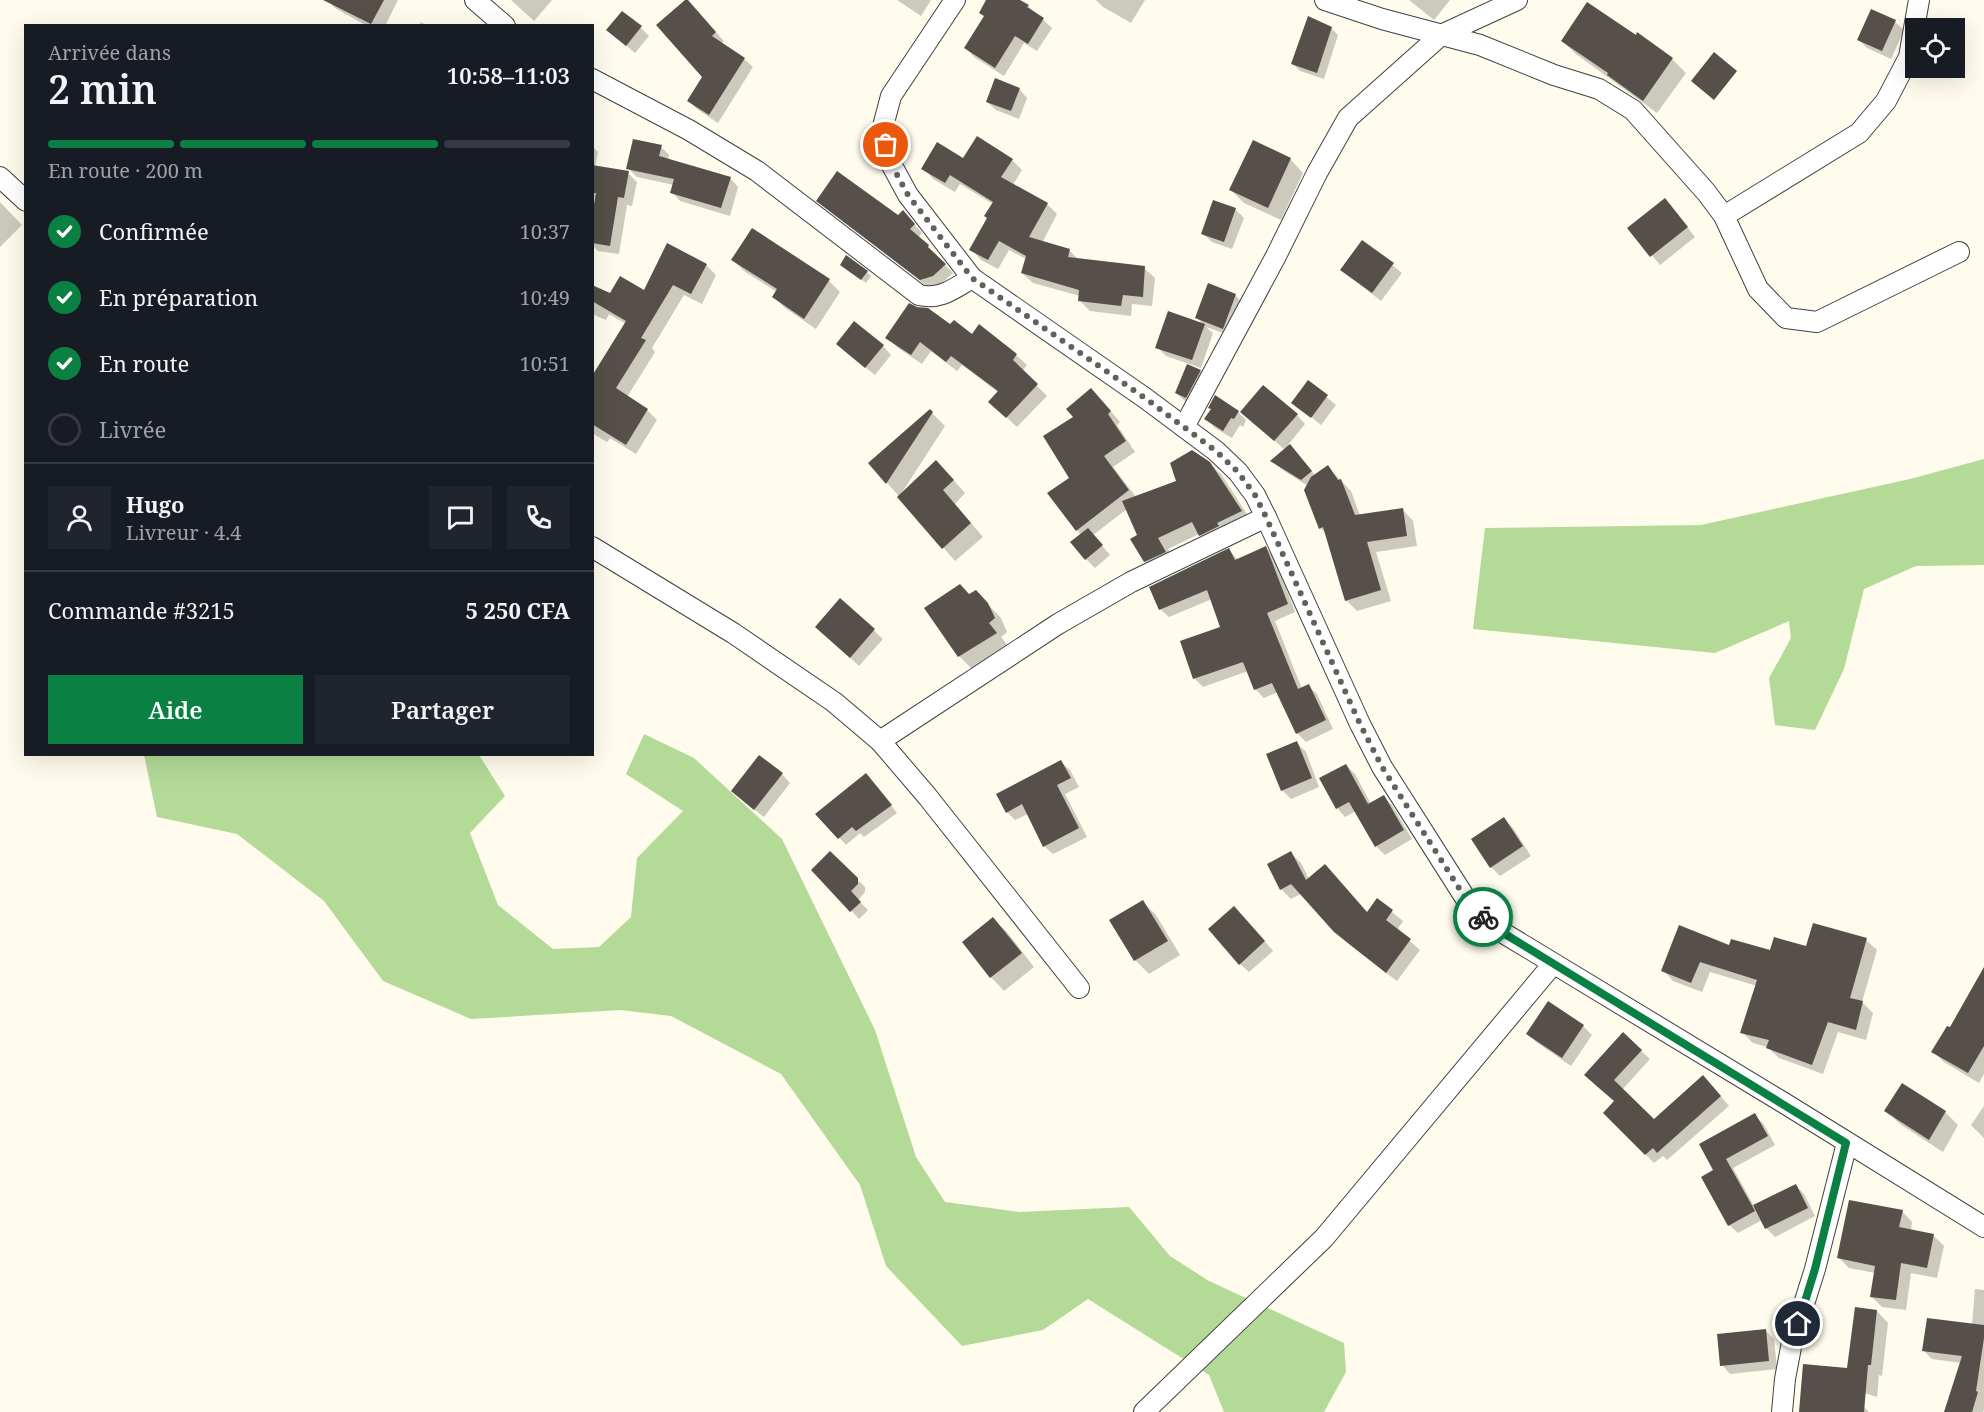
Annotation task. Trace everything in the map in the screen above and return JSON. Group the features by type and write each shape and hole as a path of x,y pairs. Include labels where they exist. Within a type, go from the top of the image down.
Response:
{"street":[{"path":"475,0 502,24"},
{"path":"955,0 891,96 882,130 889,160 908,195 972,278 1184,427 1216,451 1238,472 1255,495 1266,517 1360,724 1382,767 1464,896 1483,917 1505,934 1984,1227"},
{"path":"1326,0 1382,19 1480,45 1554,75 1599,89 1633,110 1706,192 1724,216 1758,289 1786,318 1816,322 1959,252"},
{"path":"1184,427 1348,118 1441,34 1517,0"},
{"path":"1724,216 1859,132 1886,101 1909,57 1919,0"},
{"path":"594,80 689,130 757,171 919,295 932,298 972,278"},
{"path":"0,177 24,199"},
{"path":"880,741 993,665 1131,582 1266,517"},
{"path":"594,547 733,633 834,702 880,741 927,796 1079,988"},
{"path":"1144,1412 1324,1238 1553,964"},
{"path":"1782,1412 1792,1342 1815,1269 1846,1143"}],"green space":[{"path":"1984,459 1984,565 1916,566 1864,589 1844,669 1815,730 1775,725 1769,678 1791,638 1789,621 1715,653 1473,629 1485,528 1701,525 1910,479"},
{"path":"644,734 694,758 782,839 875,1030 916,1157 945,1202 1019,1212 1129,1207 1170,1256 1209,1281 1344,1343 1346,1372 1324,1412 1224,1412 1209,1375 1088,1299 1043,1330 962,1346 886,1266 860,1185 781,1074 671,1016 620,1010 471,1019 383,981 324,901 237,834 157,817 144,756 480,756 505,796 470,833 498,905 553,949 599,947 631,917 637,858 683,811 626,774"}],"building":[{"path":"323,0 384,0 371,24"},
{"path":"685,0 688,0 716,32 712,36 745,58 709,115 687,101 702,77 656,25"},
{"path":"986,0 1020,0 1044,18 1028,44 1015,36 995,68 964,48 984,16 979,13"},
{"path":"1587,2 1636,35 1637,32 1673,58 1643,101 1607,75 1608,73 1561,41"},
{"path":"1871,9 1896,20 1882,51 1857,40"},
{"path":"622,11 642,26 626,46 606,30"},
{"path":"1308,16 1332,27 1317,73 1291,64"},
{"path":"1714,52 1737,71 1714,100 1691,81"},
{"path":"995,78 1020,88 1011,111 986,102"},
{"path":"977,136 1013,159 1001,177 1048,203 1029,237 1070,249 1068,257 1145,266 1143,297 1123,295 1121,306 1078,301 1079,290 1021,273 1026,256 999,241 988,260 969,250 993,202 950,175 945,183 921,169 937,142 963,158"},
{"path":"633,139 662,145 659,156 731,177 721,208 670,193 674,179 626,169"},
{"path":"1253,140 1291,158 1268,208 1229,190"},
{"path":"594,165 629,171 624,198 618,197 610,246 594,243 596,193 594,193"},
{"path":"837,171 898,215 903,210 915,224 910,229 946,264 933,276 920,280 816,201"},
{"path":"1665,198 1688,227 1650,257 1627,228"},
{"path":"1213,200 1236,208 1224,242 1201,234"},
{"path":"752,228 830,279 804,319 772,297 777,289 731,260"},
{"path":"1362,240 1394,263 1372,293 1340,270"},
{"path":"667,243 707,264 691,294 673,285 641,338 646,340 616,388 648,409 626,445 594,425 594,373 626,321 594,302 594,286 610,293 620,276 644,290"},
{"path":"846,255 868,271 861,280 840,265"},
{"path":"1208,283 1236,294 1223,329 1195,318"},
{"path":"909,303 917,307 928,308 950,324 954,320 972,334 979,324 1017,354 1013,360 1038,384 1006,418 988,402 998,391 951,356 946,362 920,342 911,355 885,338"},
{"path":"1168,311 1205,324 1192,360 1155,348"},
{"path":"854,321 884,345 865,368 836,344"},
{"path":"1187,364 1201,370 1186,398 1175,393"},
{"path":"1308,380 1328,395 1311,418 1291,403"},
{"path":"1263,385 1298,414 1274,441 1240,412"},
{"path":"1091,388 1111,411 1108,414 1126,441 1104,456 1129,490 1076,531 1047,493 1069,478 1043,436 1073,417 1066,409"},
{"path":"1215,395 1239,411 1234,419 1231,418 1223,431 1204,419 1211,409 1208,408"},
{"path":"930,409 933,412 886,484 868,463"},
{"path":"1290,444 1312,471 1301,480 1270,461"},
{"path":"1192,450 1210,462 1242,511 1217,523 1219,526 1199,536 1192,522 1158,538 1166,552 1144,562 1130,539 1137,535 1122,501 1176,481 1170,463"},
{"path":"936,460 954,480 943,490 971,523 942,549 897,497"},
{"path":"1328,465 1338,480 1341,479 1355,515 1403,508 1407,536 1367,542 1381,590 1345,601 1323,527 1319,529 1304,490 1311,477"},
{"path":"1088,528 1103,545 1085,560 1070,542"},
{"path":"1266,546 1288,604 1267,613 1298,689 1309,684 1326,720 1296,734 1272,683 1254,690 1243,662 1193,679 1180,641 1220,627 1207,590 1159,610 1149,587 1229,548 1235,560"},
{"path":"960,584 969,594 976,590 988,603 995,618 989,623 997,633 958,657 924,608"},
{"path":"840,598 875,629 850,658 815,627"},
{"path":"1297,741 1312,778 1281,791 1266,754"},
{"path":"759,755 783,773 754,810 731,791"},
{"path":"1061,760 1071,778 1057,785 1079,828 1043,847 1022,804 1006,813 996,794"},
{"path":"1346,764 1368,804 1384,795 1404,830 1375,847 1349,802 1336,809 1319,778"},
{"path":"866,773 892,805 856,831 852,827 838,839 815,814"},
{"path":"1504,817 1523,846 1490,868 1471,839"},
{"path":"830,851 858,878 858,884 851,891 861,902 850,912 811,870"},
{"path":"1291,851 1306,880 1325,864 1367,912 1377,898 1393,910 1386,920 1411,939 1386,973 1334,932 1291,884 1280,890 1267,864"},
{"path":"1143,900 1168,941 1134,961 1109,920"},
{"path":"1234,906 1265,941 1239,965 1208,929"},
{"path":"993,917 1022,953 990,978 962,942"},
{"path":"1813,923 1867,938 1850,998 1863,1001 1856,1030 1828,1022 1812,1065 1766,1048 1769,1040 1740,1033 1757,980 1700,962 1691,983 1661,971 1679,925 1729,945 1731,939 1770,950 1774,937 1806,946"},
{"path":"1984,967 1984,1046 1968,1073 1931,1052 1947,1026 1950,1027"},
{"path":"1548,1001 1584,1025 1562,1058 1526,1034"},
{"path":"1623,1032 1642,1050 1614,1080 1654,1119 1703,1075 1721,1096 1657,1153 1653,1148 1645,1155 1603,1113 1614,1101 1584,1075"},
{"path":"1902,1083 1946,1111 1929,1140 1884,1111"},
{"path":"1755,1113 1768,1136 1726,1159 1755,1211 1728,1226 1701,1177 1713,1170 1699,1144"},
{"path":"1796,1184 1808,1208 1765,1229 1753,1205"},
{"path":"1849,1200 1903,1210 1899,1227 1934,1234 1927,1268 1901,1263 1896,1300 1870,1297 1875,1266 1837,1258"},
{"path":"1855,1307 1877,1310 1871,1365 1868,1365 1864,1412 1799,1412 1803,1364 1847,1368"},
{"path":"1927,1318 1984,1325 1976,1391 1978,1392 1972,1412 1944,1412 1962,1356 1922,1351"},
{"path":"1766,1329 1769,1361 1720,1366 1717,1334"}],"way so far":[{"path":"886,145 889,160 908,195 972,278 1145,398 1216,451 1238,472 1255,495 1266,517 1360,724 1382,767 1464,896 1483,917"}],"route":[{"path":"1483,917 1505,934 1846,1143 1815,1269 1798,1324"}]}
